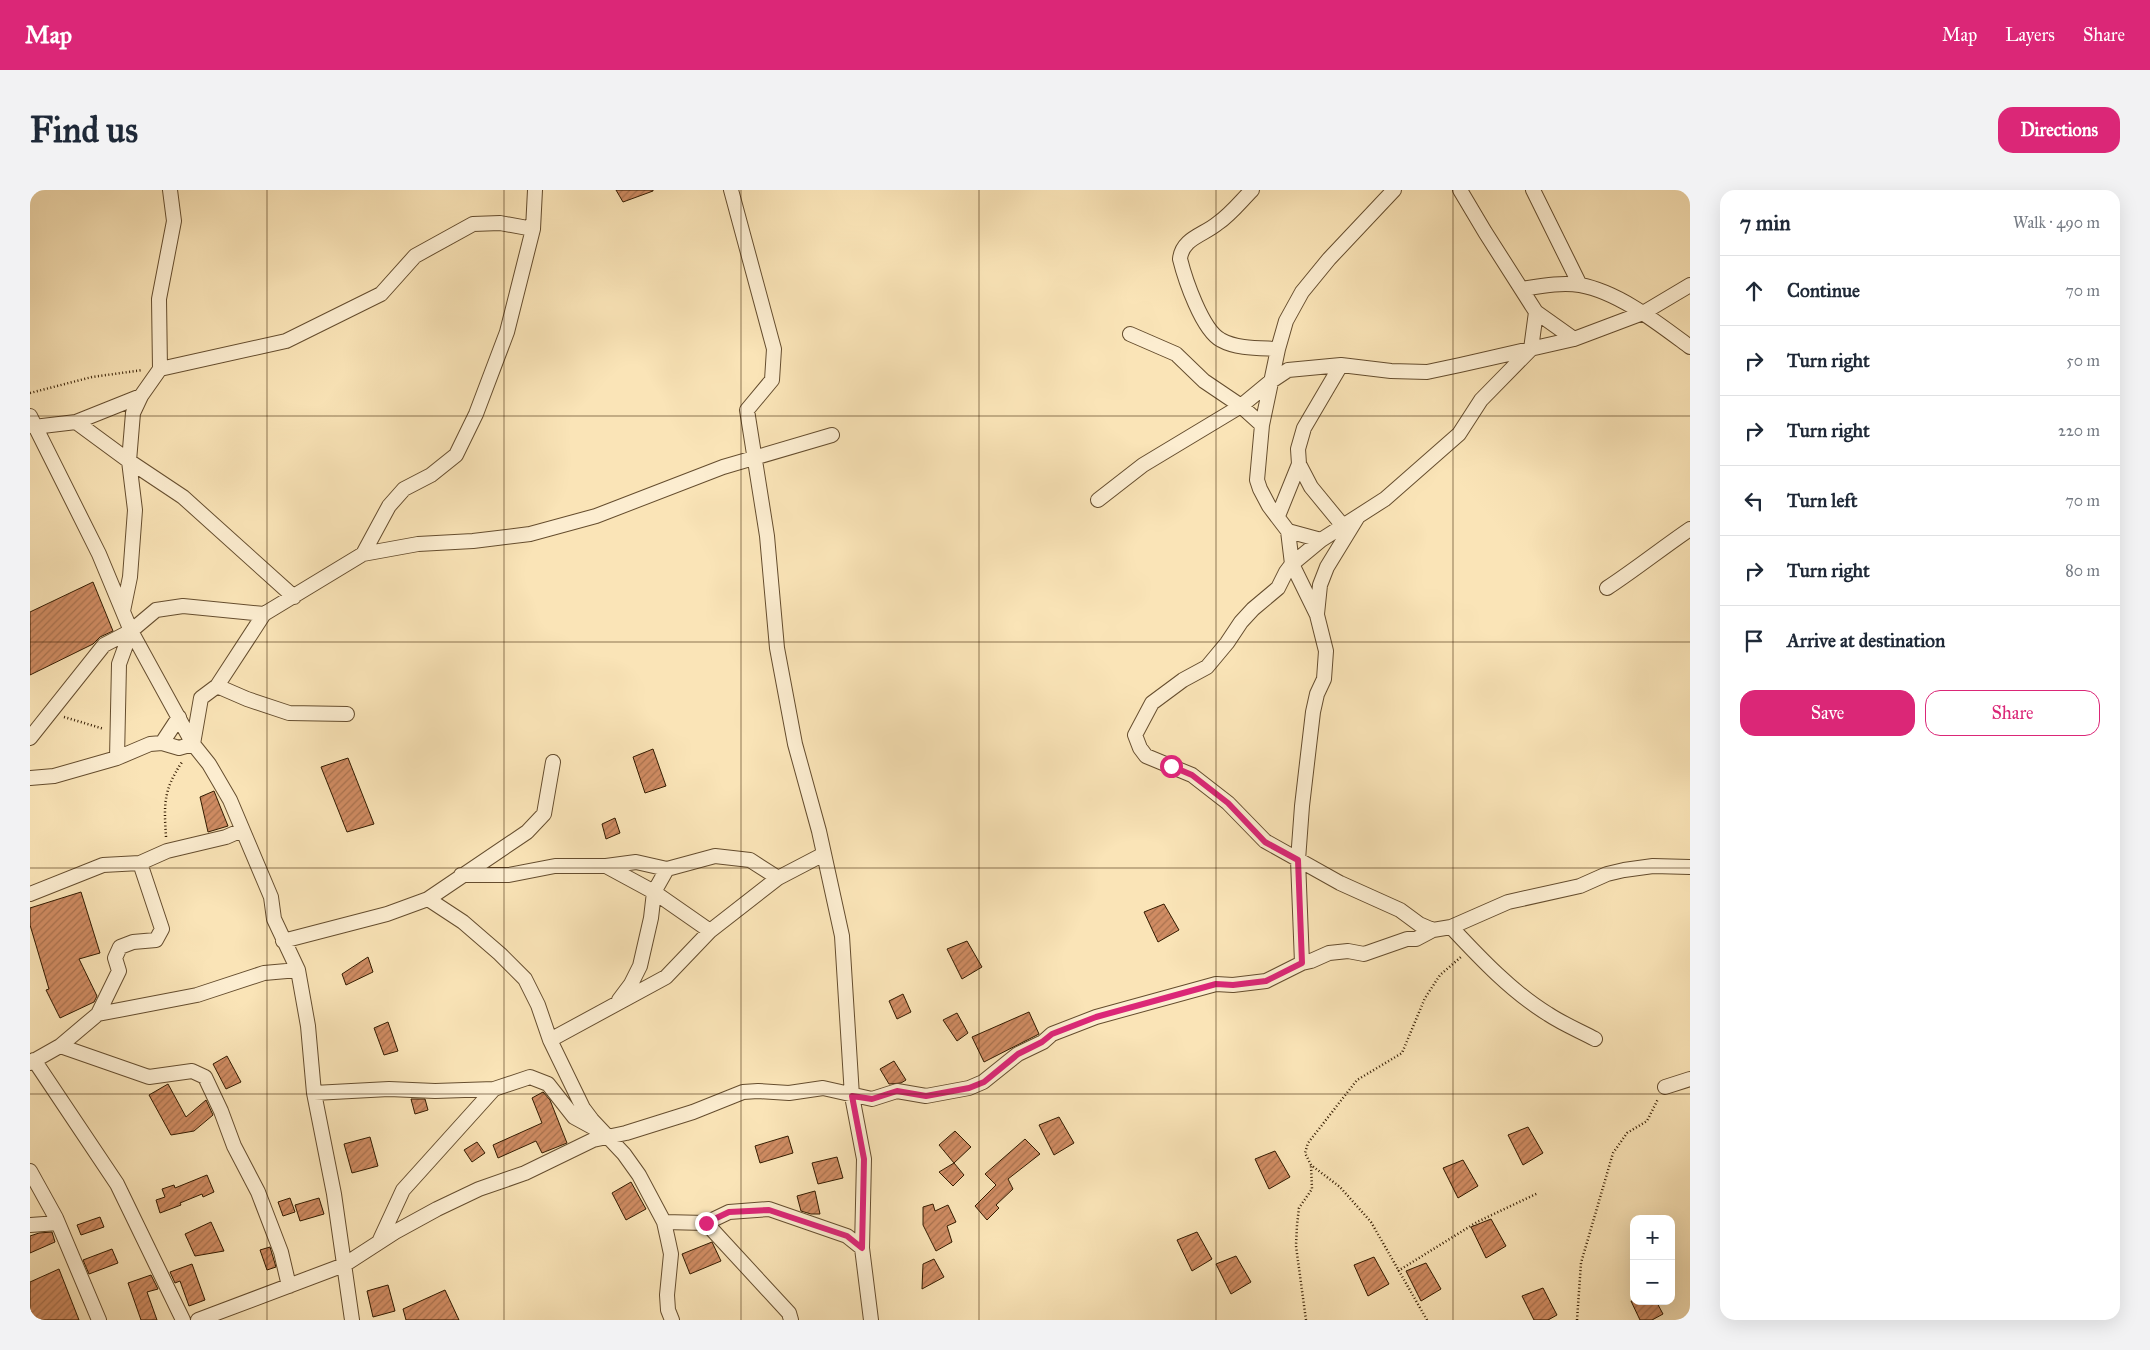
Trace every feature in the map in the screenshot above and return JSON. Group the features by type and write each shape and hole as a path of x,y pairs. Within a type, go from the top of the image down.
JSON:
{"street":[{"path":"123,611 130,577 135,510 129,462 133,414 141,396 160,370 159,299 174,221 170,190"},
{"path":"363,554 388,506 404,489 431,475 456,455 476,414 507,332 533,229 535,190"},
{"path":"731,190 774,348 772,380 747,410 767,536 777,648 796,744 824,854 842,936 852,1096 864,1159 862,1248 871,1320"},
{"path":"1252,190 1218,224 1184,245 1180,252 1180,259 1198,306 1212,333 1220,340 1231,344 1278,349"},
{"path":"1302,963 1298,860 1302,806 1313,712 1317,694 1324,679 1326,651 1317,615 1292,564 1288,531 1260,489 1257,480 1262,425 1274,363 1286,321 1302,292 1329,259 1394,190"},
{"path":"1460,190 1536,312 1574,339"},
{"path":"1533,190 1580,285"},
{"path":"160,370 286,341 381,294 415,256 474,224 500,223 533,229"},
{"path":"1522,288 1564,284 1580,285 1604,293 1643,313 1690,347"},
{"path":"1098,500 1143,465 1241,406 1288,370 1340,365 1391,371 1428,372 1574,339 1643,313 1690,285"},
{"path":"1433,930 1379,900 1363,894 1265,842 1228,803 1192,775 1146,756 1140,748 1135,735 1152,703 1183,680 1207,667 1241,622 1278,588 1292,564 1321,540 1385,499 1460,434 1480,400 1531,349 1536,312"},
{"path":"1130,334 1176,354 1204,381 1241,406 1262,425"},
{"path":"1274,363 1288,370"},
{"path":"1340,365 1304,428 1298,449 1299,464 1311,488 1343,526"},
{"path":"141,396 76,422 32,422 99,554 131,631 193,744 209,764 230,800 271,897 274,919 298,970 308,1026 314,1093 334,1194 352,1320"},
{"path":"76,422 129,462 183,497 294,597"},
{"path":"193,744 201,698 217,686 264,614 363,554 418,544 473,541 530,534 596,516 723,467 832,435"},
{"path":"1278,516 1299,464"},
{"path":"1317,615 1320,585 1327,568 1359,516"},
{"path":"1607,588 1639,568 1667,544 1690,529"},
{"path":"1288,531 1321,540"},
{"path":"30,738 104,645 131,631 156,610 183,606 264,614"},
{"path":"117,758 119,664 131,631"},
{"path":"217,686 288,713 347,714"},
{"path":"162,743 179,717"},
{"path":"30,778 54,776 117,758 150,744 162,743 179,748 193,744"},
{"path":"283,941 386,914 428,899 527,832 544,814 553,762"},
{"path":"30,894 103,865 140,863 167,851 226,837 242,830"},
{"path":"550,1040 666,977 710,931 778,878 824,854"},
{"path":"461,875 509,875 555,866 606,866 636,862 666,869 715,856 750,860 778,878"},
{"path":"140,863 162,929 156,940 133,942 120,946 115,958 119,972 98,1014 60,1046 32,1061 117,1184 183,1320"},
{"path":"606,866 654,892 710,931"},
{"path":"198,1320 344,1264 378,1242 437,1209 479,1189 525,1173 593,1140 608,1135 626,1133 693,1112 743,1092 790,1093 823,1088 872,1099 897,1091 926,1096 969,1088 984,1082 1018,1054 1042,1042 1052,1034 1096,1017 1216,984 1233,985 1266,981 1302,963 1340,951 1364,954 1407,939 1416,939 1433,930 1452,927 1508,902 1573,888 1624,870 1653,866 1690,867"},
{"path":"616,1004 632,984 640,966 651,918 654,892 666,869"},
{"path":"428,899 464,922 525,979 538,1006 550,1040 583,1108 592,1120 608,1135 639,1175 664,1222 671,1254 667,1295 668,1310 672,1320"},
{"path":"1452,927 1471,948 1520,993 1547,1014 1595,1039"},
{"path":"98,1014 166,999 197,995 264,973 298,970"},
{"path":"60,1046 149,1077 192,1071 205,1077 221,1111 234,1146 258,1192 281,1252 289,1286"},
{"path":"314,1093 389,1089 435,1091 494,1089 530,1077 548,1084 574,1117 608,1135"},
{"path":"1665,1087 1690,1079"},
{"path":"378,1242 403,1190 494,1089"},
{"path":"30,1171 44,1193 58,1223 99,1320"},
{"path":"664,1222 706,1223 729,1212 769,1210 847,1236 862,1248"},
{"path":"33,1223 58,1223"},
{"path":"706,1223 789,1313 791,1320"}],"path":[{"path":"30,393 92,377 134,370 160,370"},
{"path":"50,712 118,734"},
{"path":"167,851 164,802 171,778 193,744"},
{"path":"1306,1320 1296,1246 1296,1225 1299,1208 1312,1189 1311,1165 1305,1153 1308,1143 1357,1080 1402,1052 1425,998 1440,975 1471,948"},
{"path":"1577,1320 1582,1263 1613,1153 1627,1134 1647,1121 1665,1087"},
{"path":"1311,1165 1340,1187 1372,1222 1427,1320"},
{"path":"1398,1271 1477,1222 1538,1193"}],"building":[{"path":"616,190 653,190 653,191 623,202"},
{"path":"93,582 113,631 100,637 93,644 30,675 30,612"},
{"path":"653,749 666,786 645,793 633,757"},
{"path":"348,758 374,824 347,832 321,767"},
{"path":"214,791 228,826 208,832 200,797"},
{"path":"615,818 620,833 606,839 602,824"},
{"path":"81,892 100,953 79,959 97,996 94,1002 60,1018 46,990 49,989 30,925 30,908"},
{"path":"1164,904 1179,930 1158,942 1144,912"},
{"path":"967,941 982,967 962,979 947,949"},
{"path":"368,957 373,972 346,985 342,974"},
{"path":"903,994 911,1012 897,1019 889,1001"},
{"path":"1029,1012 1039,1034 984,1062 972,1037"},
{"path":"957,1013 968,1033 957,1041 943,1020"},
{"path":"388,1022 398,1051 384,1055 374,1028"},
{"path":"227,1056 241,1082 226,1089 213,1064"},
{"path":"894,1061 906,1080 901,1083 889,1084 880,1069"},
{"path":"168,1084 186,1117 206,1100 213,1115 194,1131 171,1135 149,1095"},
{"path":"543,1092 550,1100 567,1143 542,1153 536,1141 498,1158 493,1145 542,1123 532,1098"},
{"path":"411,1099 425,1099 428,1110 415,1114"},
{"path":"1059,1117 1074,1143 1054,1155 1039,1125"},
{"path":"1528,1127 1543,1153 1523,1165 1508,1135"},
{"path":"955,1131 971,1147 954,1163 939,1145"},
{"path":"788,1136 793,1153 760,1163 755,1146"},
{"path":"370,1137 378,1166 352,1173 344,1144"},
{"path":"1025,1139 1040,1154 1008,1179 1013,1189 996,1205 999,1208 987,1220 975,1206 996,1185 985,1174"},
{"path":"477,1142 485,1153 472,1162 464,1150"},
{"path":"1275,1151 1290,1177 1269,1189 1255,1159"},
{"path":"837,1157 843,1178 818,1184 812,1163"},
{"path":"1463,1160 1478,1186 1458,1198 1443,1168"},
{"path":"954,1163 964,1175 953,1186 939,1172"},
{"path":"207,1175 214,1192 203,1197 202,1194 160,1213 156,1200 165,1197 162,1189 174,1185 175,1188"},
{"path":"631,1182 646,1209 626,1220 612,1193"},
{"path":"815,1191 820,1214 801,1211 797,1196"},
{"path":"290,1198 295,1212 283,1216 278,1202"},
{"path":"319,1198 324,1214 300,1221 295,1205"},
{"path":"933,1204 935,1211 948,1205 956,1222 947,1226 952,1242 936,1251 923,1225 923,1207"},
{"path":"100,1217 104,1227 81,1235 77,1225"},
{"path":"1491,1219 1506,1246 1486,1258 1471,1227"},
{"path":"211,1222 224,1251 195,1256 185,1234"},
{"path":"52,1232 55,1242 30,1253 30,1236"},
{"path":"1197,1232 1212,1259 1192,1271 1177,1240"},
{"path":"712,1242 721,1261 690,1274 682,1254"},
{"path":"270,1247 276,1267 267,1270 260,1250"},
{"path":"112,1249 118,1263 89,1274 83,1260"},
{"path":"1236,1256 1251,1282 1231,1294 1216,1264"},
{"path":"1374,1257 1389,1284 1368,1296 1354,1265"},
{"path":"934,1259 944,1277 922,1289 923,1264"},
{"path":"1426,1263 1441,1289 1421,1301 1406,1271"},
{"path":"192,1264 205,1300 189,1306 180,1281 175,1283 170,1272"},
{"path":"59,1269 79,1320 34,1320 30,1309 30,1282"},
{"path":"151,1275 158,1289 147,1292 157,1320 141,1320 128,1283"},
{"path":"388,1285 395,1311 373,1317 367,1291"},
{"path":"1543,1288 1557,1315 1548,1320 1534,1320 1522,1296"},
{"path":"445,1290 459,1320 406,1320 403,1309"},
{"path":"1633,1305 1658,1305 1663,1314 1652,1320 1640,1320"}],"route":[{"path":"706,1223 729,1212 769,1210 847,1236 862,1248 864,1159 852,1096 872,1099 897,1091 926,1096 969,1088 984,1082 1018,1054 1042,1042 1052,1034 1096,1017 1135,1008 1197,988 1216,984 1233,985 1266,981 1302,963 1298,860 1265,842 1228,803 1192,775 1171,766"}]}
